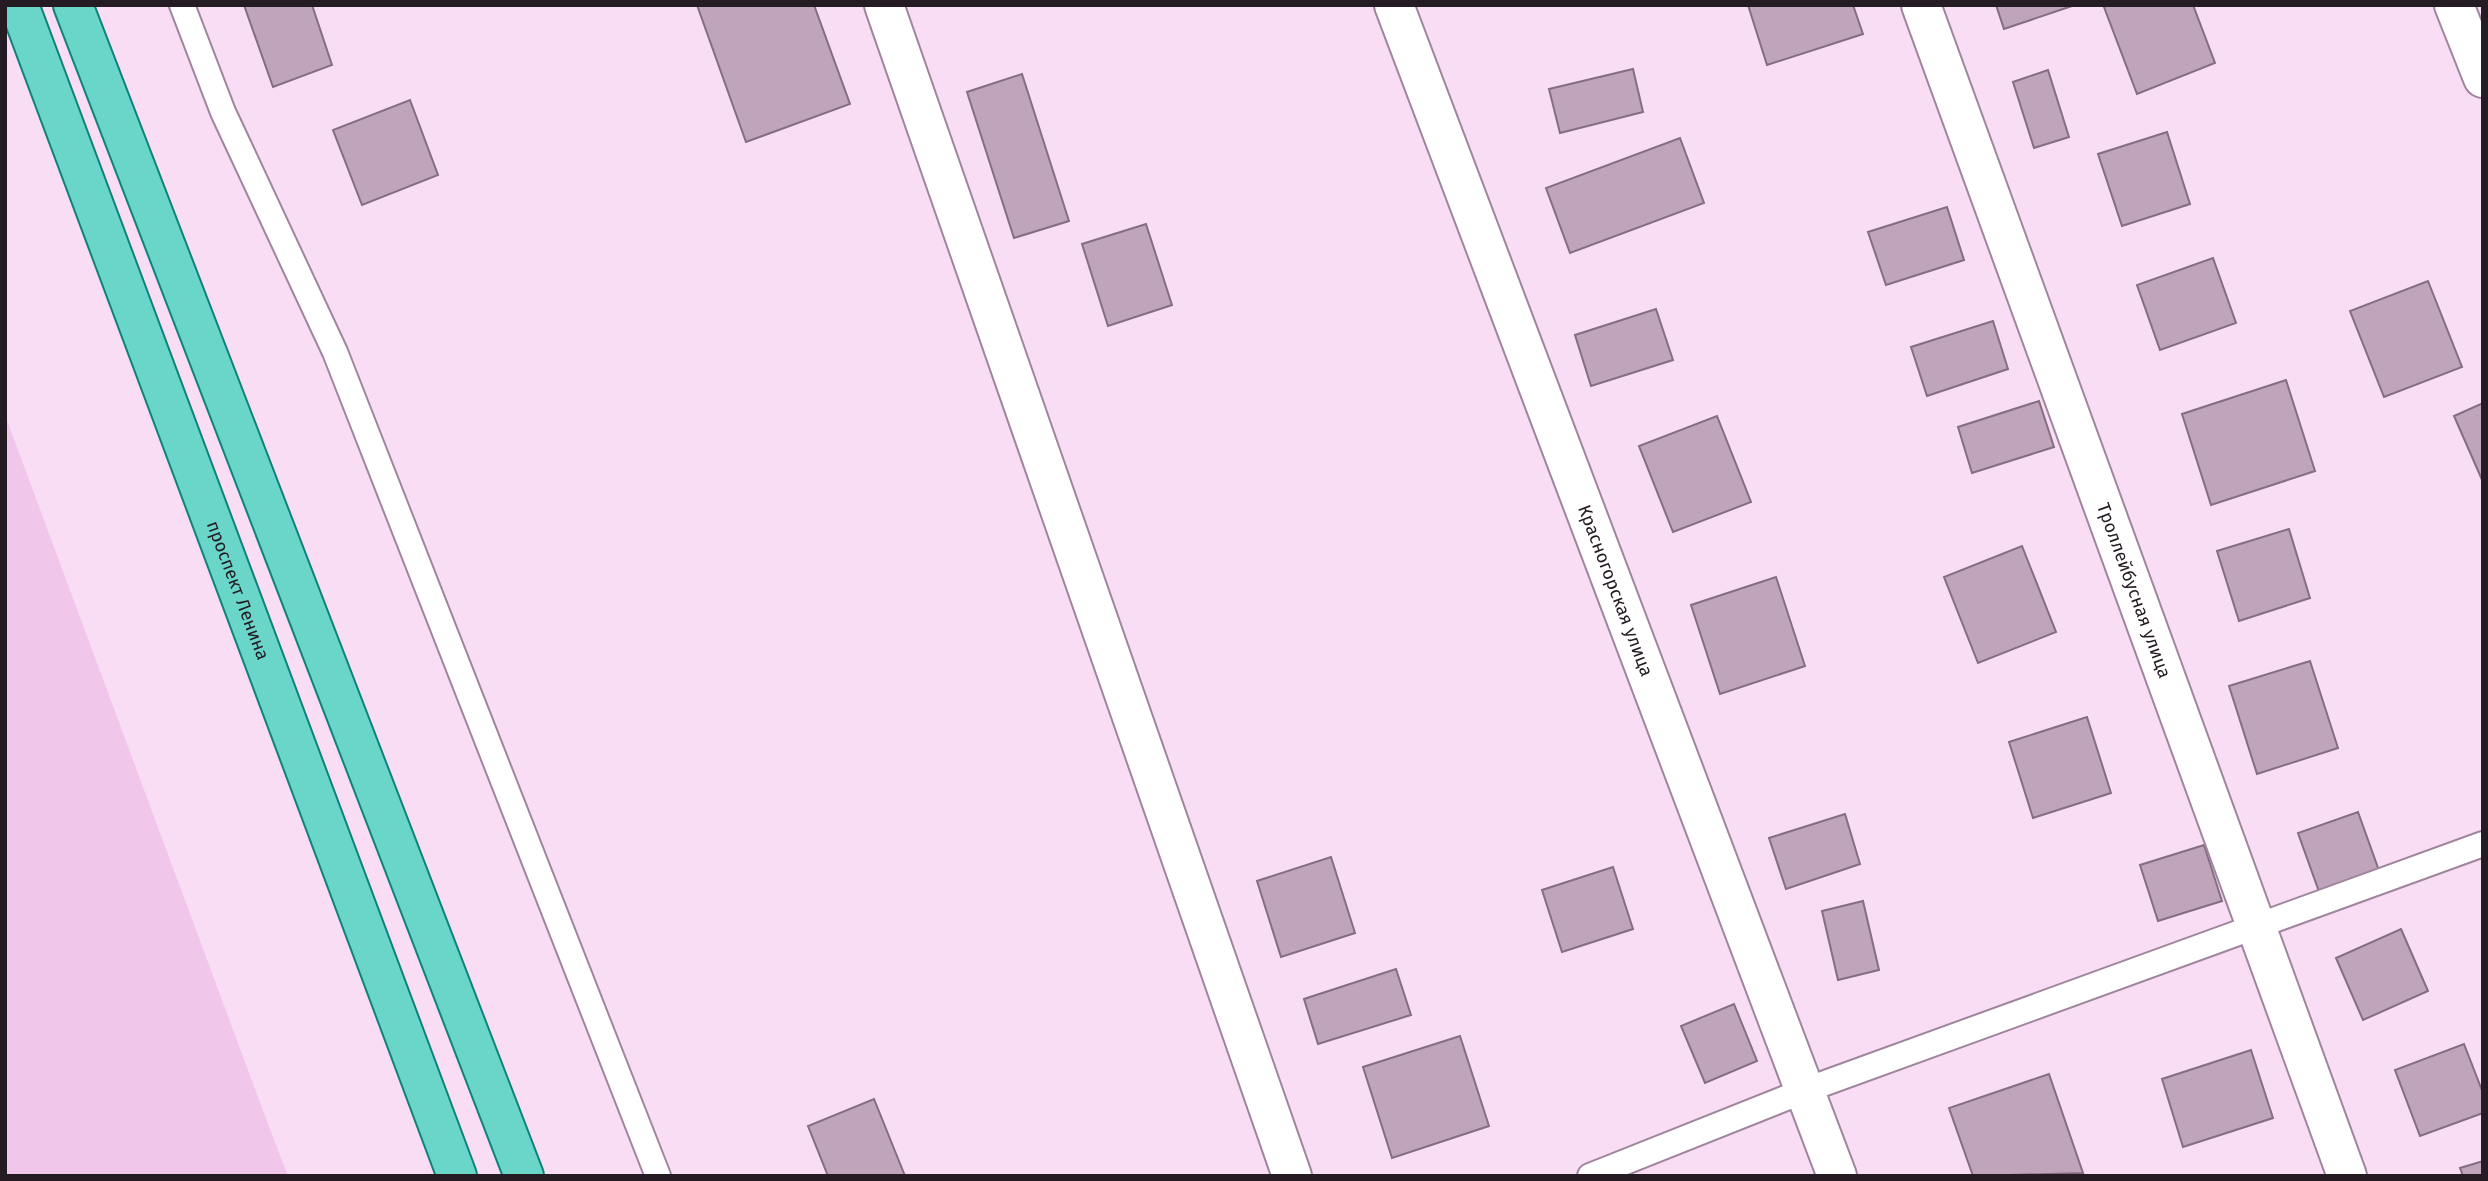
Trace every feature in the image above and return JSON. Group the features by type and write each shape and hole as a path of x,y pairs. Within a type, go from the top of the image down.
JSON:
{"main road":[{"name":"проспект Ленина","path":"19,5 457,1176"},
{"path":"73,5 524,1176"}],"street":[{"path":"884,5 1292,1176"},
{"name":"Красногорская улица","path":"1394,5 1838,1176"},
{"name":"Троллейбусная улица","path":"1921,5 2347,1176"},
{"path":"2455,5 2483,78"}],"lane":[{"path":"182,5 223,112 335,352 657,1176"},
{"path":"1590,1176 1806,1090 2483,844"}],"shaded area":[{"path":"5,415 268,1124 288,1176 5,1176"}],"building":[{"path":"244,5 312,5 332,65 273,87"},
{"path":"697,5 814,5 850,104 746,142"},
{"path":"1748,5 1853,5 1863,34 1767,65"},
{"path":"1996,5 2075,5 2004,29"},
{"path":"2193,5 2215,63 2137,94 2104,7"},
{"path":"1633,69 1643,112 1560,133 1549,89"},
{"path":"2048,70 2069,137 2034,148 2013,82"},
{"path":"1022,74 1069,221 1014,238 967,92"},
{"path":"410,100 438,175 362,205 333,130"},
{"path":"2167,132 2190,204 2122,226 2098,154"},
{"path":"1680,138 1704,203 1570,253 1546,188"},
{"path":"1947,207 1964,260 1886,285 1868,232"},
{"path":"1146,224 1172,305 1108,326 1082,244"},
{"path":"2213,258 2236,323 2160,350 2137,285"},
{"path":"2428,281 2462,367 2384,397 2350,311"},
{"path":"1656,309 1673,360 1591,386 1575,335"},
{"path":"1993,321 2008,369 1927,396 1911,347"},
{"path":"2286,380 2315,471 2211,505 2182,414"},
{"path":"2039,401 2054,447 1972,473 1958,427"},
{"path":"2483,403 2483,482 2454,416"},
{"path":"1717,416 1751,502 1673,532 1639,446"},
{"path":"2289,529 2310,598 2239,621 2217,551"},
{"path":"2022,546 2056,632 1978,663 1944,577"},
{"path":"1776,577 1805,666 1720,694 1691,605"},
{"path":"2310,661 2338,748 2257,774 2229,686"},
{"path":"2087,717 2111,793 2033,818 2009,742"},
{"path":"2358,812 2382,879 2322,900 2298,833"},
{"path":"1845,814 1860,864 1786,889 1769,838"},
{"path":"2204,845 2222,901 2158,921 2140,865"},
{"path":"1331,857 1355,933 1281,957 1257,881"},
{"path":"1613,867 1633,929 1562,952 1542,890"},
{"path":"1863,901 1879,970 1838,980 1822,911"},
{"path":"2401,929 2428,991 2363,1020 2336,958"},
{"path":"1396,969 1411,1015 1318,1044 1304,999"},
{"path":"1734,1004 1757,1061 1705,1083 1681,1026"},
{"path":"1460,1036 1489,1126 1392,1158 1363,1067"},
{"path":"2464,1044 2483,1093 2483,1113 2420,1136 2395,1070"},
{"path":"2251,1050 2273,1118 2183,1147 2162,1079"},
{"path":"2049,1074 2083,1173 1973,1176 1949,1108"},
{"path":"874,1099 905,1176 828,1176 808,1126"},
{"path":"2483,1161 2483,1176 2463,1176 2460,1168"}]}
